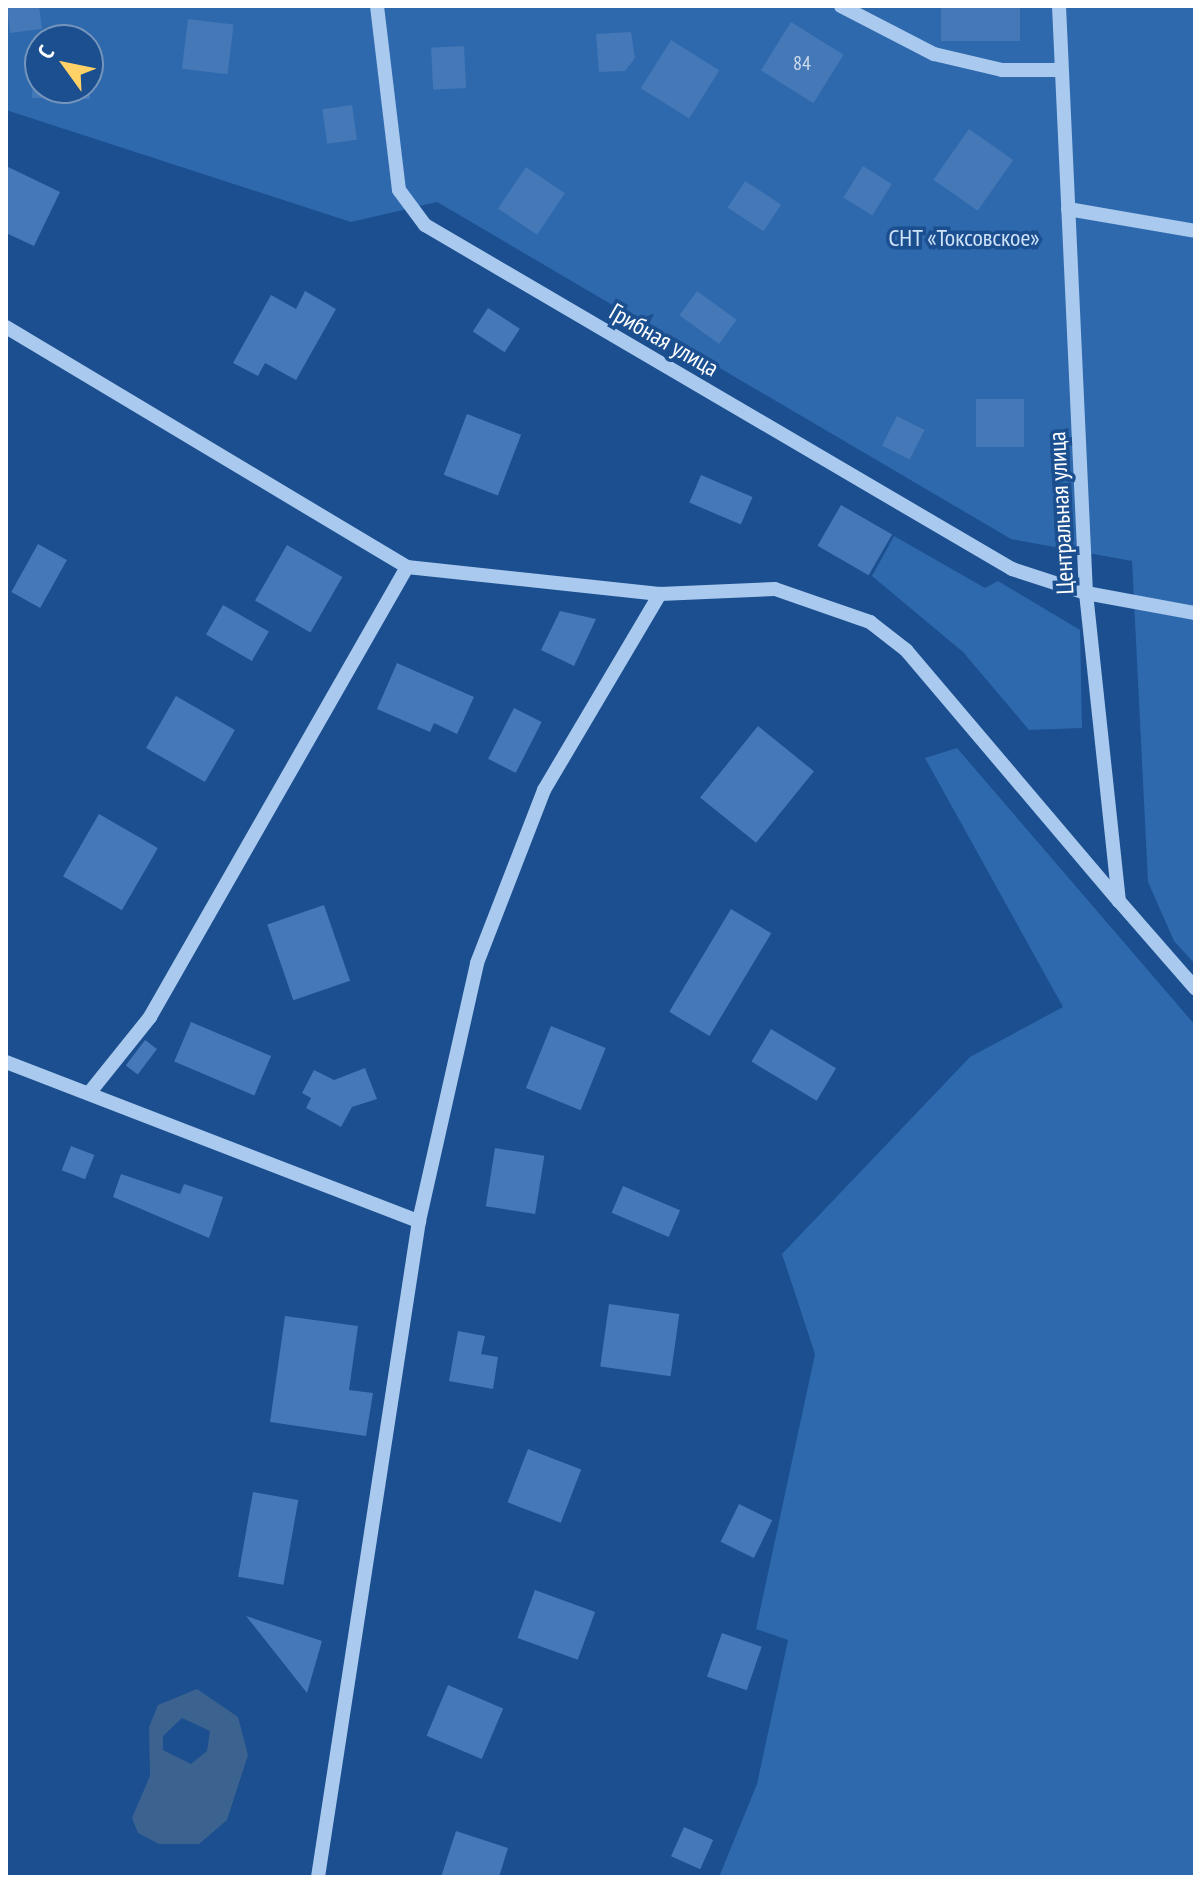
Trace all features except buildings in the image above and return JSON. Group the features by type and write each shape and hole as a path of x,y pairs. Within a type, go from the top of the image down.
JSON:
{"street":[{"name":"Грибная улица","path":"377,6 399,190 425,225 1012,569 1086,593 1195,613"},
{"path":"841,6 934,54 1002,70 1059,70"},
{"name":"Центральная улица","path":"1059,6 1059,70 1086,593 1119,901"},
{"path":"1068,209 1195,231"},
{"path":"6,327 407,567 660,594 775,589 870,622 906,650 1195,988"},
{"path":"90,1092 150,1017 407,567"},
{"path":"318,1877 419,1221 477,963 544,790 660,594"},
{"path":"6,1062 419,1221"}],"green space":[{"name":"СНТ «Токсовское»","path":"6,6 1195,6 1195,964 1174,941 1148,882 1132,561 1011,539 437,202 351,222 6,110"},
{"path":"894,536 985,588 998,581 1080,630 1082,728 1029,730 963,652 872,576"},
{"path":"957,748 1195,1025 1195,1877 719,1877 757,1784 788,1640 756,1629 815,1354 782,1254 970,1057 1063,1007 925,758"}],"shaded area":[{"path":"197,1689 238,1717 248,1755 227,1820 199,1844 159,1844 138,1833 132,1818 150,1776 149,1727 158,1705","holes":["182,1718 210,1731 207,1751 191,1764 163,1750 163,1736"]}]}
